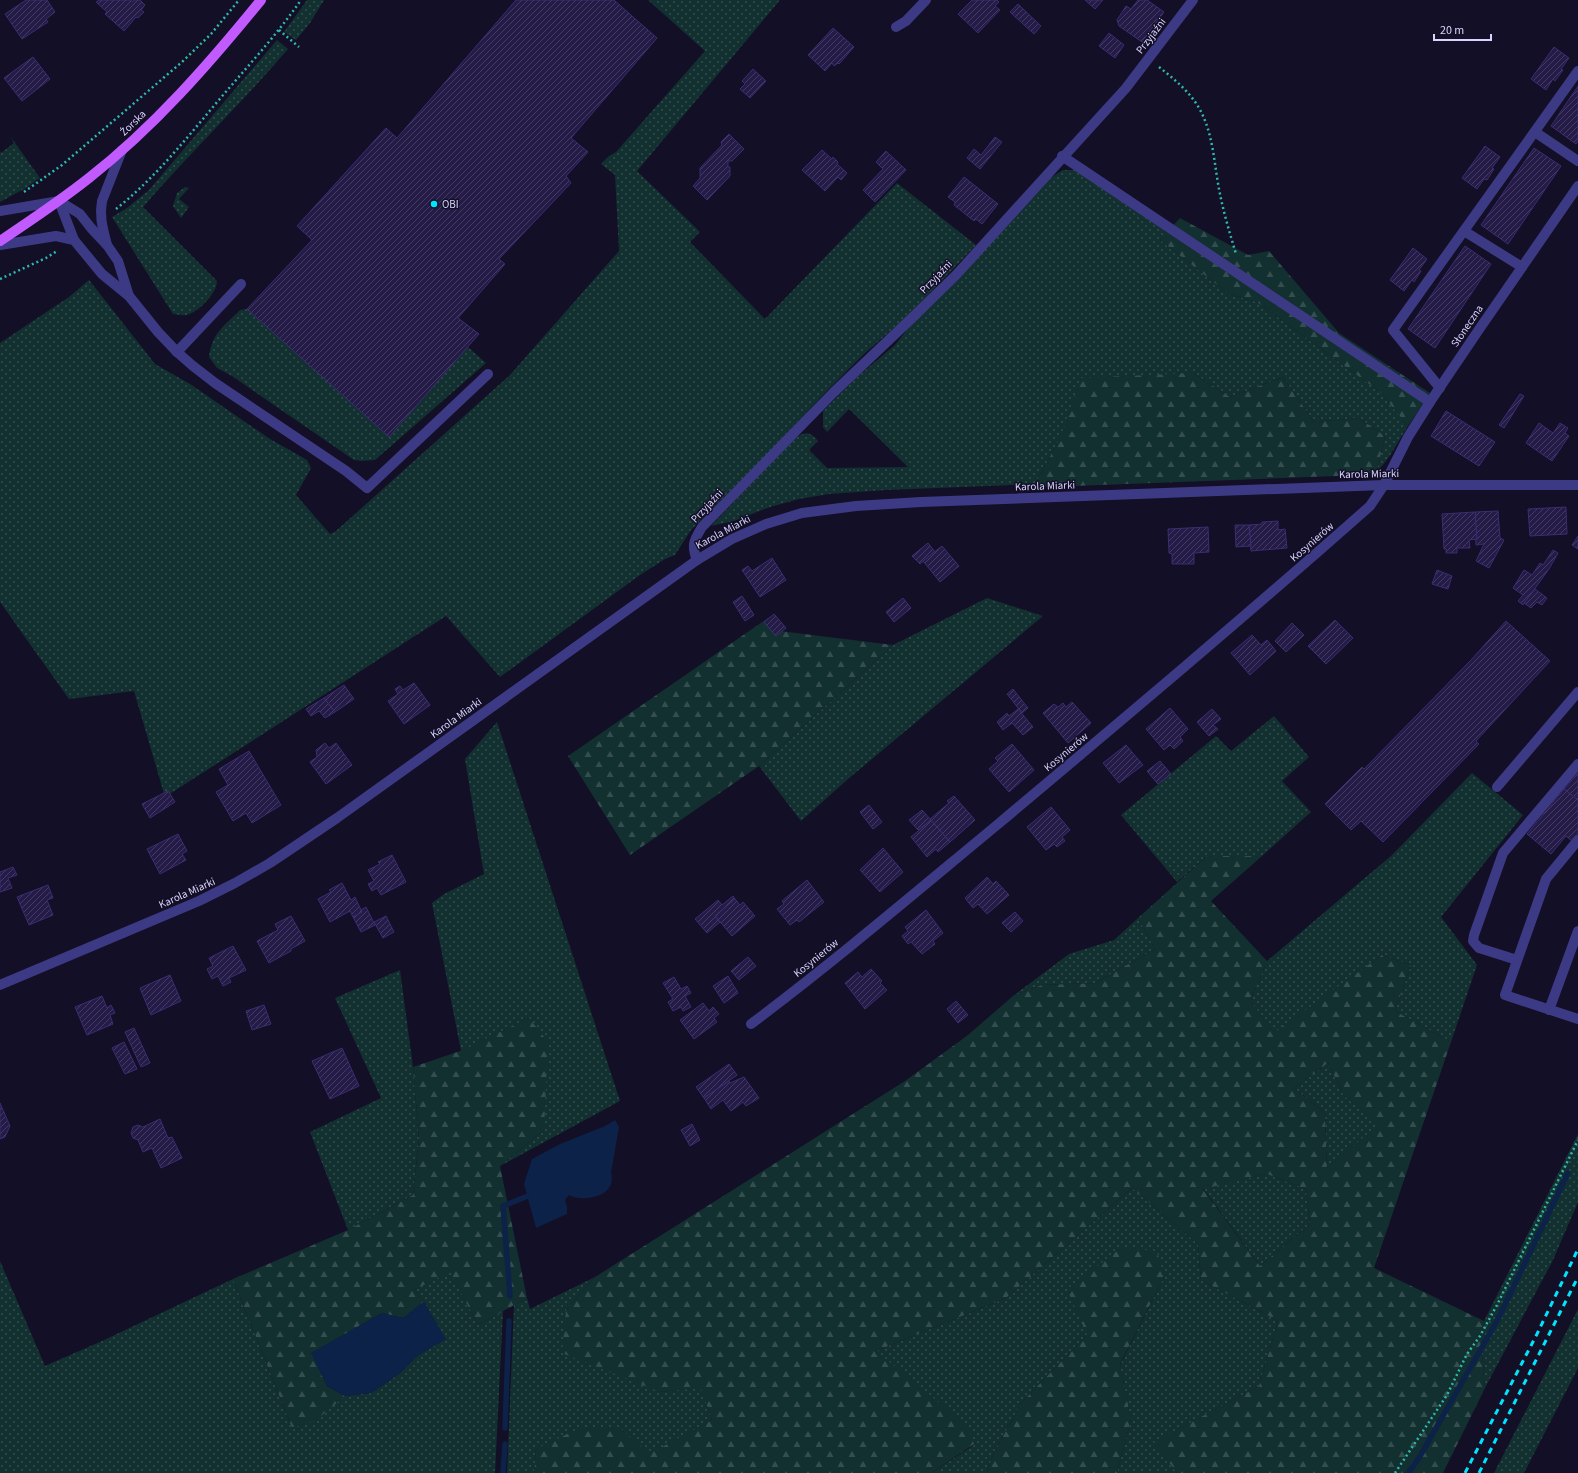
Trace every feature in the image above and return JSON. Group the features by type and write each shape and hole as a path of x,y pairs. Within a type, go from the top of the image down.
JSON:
{"main road":[{"name":"Żorska","path":"0,241 90,178 122,150 187,87 261,0"}],"street":[{"path":"896,27 906,20 926,0"},
{"name":"Przyjaźni","path":"696,560 693,550 694,544 702,527 834,392 956,274 1062,156 1126,88 1193,0"},
{"path":"1440,388 1393,330 1578,71"},
{"path":"1534,132 1578,161"},
{"path":"107,244 100,218 100,210 102,201 122,150"},
{"path":"1062,156 1430,402"},
{"name":"Słoneczna","path":"1384,485 1408,437 1430,402 1578,186"},
{"path":"59,201 74,240 102,274 129,296 151,324 177,352 215,383 346,472 367,488 488,374"},
{"path":"0,211 59,201 80,214 107,244 118,261 129,296"},
{"path":"1464,231 1522,267"},
{"path":"0,245 56,236 74,240"},
{"path":"177,352 241,284"},
{"name":"Karola Miarki","path":"0,985 199,901 235,884 270,863 337,818 696,560 732,539 766,524 802,513 837,508 921,502 1384,485 1578,485"},
{"name":"Kosynierów","path":"751,1024 797,990 1174,677 1370,506 1384,485"},
{"path":"1497,787 1578,692"},
{"path":"1517,960 1479,948 1473,941 1474,935 1503,853 1578,764"},
{"path":"1578,840 1546,879 1505,995 1578,1020"},
{"path":"1549,1010 1578,931"}],"path":[{"path":"23,192 62,165 182,62 211,34 239,0"},
{"path":"115,210 148,182 279,30 301,0"},
{"path":"279,30 299,47"},
{"path":"1149,59 1178,82 1192,97 1200,109 1207,126 1220,194 1230,236 1242,276"},
{"path":"0,279 46,258 62,248"},
{"path":"1395,1473 1447,1395 1467,1354 1483,1330 1578,1140"}],"green space":[{"path":"307,0 324,0 310,23 296,40 284,32"},
{"path":"648,0 780,0 637,171 700,232 690,242 765,319 897,183 976,245 910,314 864,354 829,389 774,447 691,530 675,555 665,559 640,575 500,677 446,616 165,797 134,691 69,699 0,602 0,343 69,297 89,280 155,364 190,384 270,439 307,460 311,468 296,495 330,534 336,531 510,375 619,251 615,175 601,164 609,156 616,152 705,51"},
{"path":"277,40 288,49 253,89 143,207 217,281 214,291 210,297 196,311 184,315 173,314 112,217 127,208 149,190"},
{"path":"10,136 40,178 26,188 0,202 0,151 1,153 14,143"},
{"path":"1063,170 1075,170 1168,232 1160,240 1229,294 1257,302 1380,392 1408,426 1382,466 1377,471 1385,436 1359,418 1314,422 1283,377 1230,397 1193,373 1059,440 1035,484 886,490 829,494 799,499 770,507 734,521 711,526 794,439 806,433 815,437 818,441 809,450 827,468 908,467 849,409 827,432 823,427 823,411 857,377 895,345 909,327 959,277 1050,178"},
{"path":"185,187 189,188 179,199 189,207 181,218 173,206 177,193"},
{"path":"1180,218 1248,255 1269,251 1339,333 1430,393 1408,426 1380,392 1257,302 1229,294 1160,240"},
{"path":"247,309 389,437 468,347 486,363 375,460 354,460 232,376 217,368 209,357 213,342 220,330 240,310"},
{"path":"1193,373 1230,397 1283,377 1314,422 1359,418 1385,436 1377,471 1362,475 1047,487 1035,484 1059,440 1081,378"},
{"path":"987,598 1043,616 848,779 801,821 759,766 893,645"},
{"path":"768,618 772,630 893,645 759,766 630,855 568,756"},
{"path":"1274,716 1309,757 1282,781 1311,812 1262,856 1207,856 1177,882 1121,815 1216,736 1231,751"},
{"path":"497,722 620,1101 500,1166 544,1130 529,1018 461,1051 432,903 444,894 484,874 465,759"},
{"path":"1472,773 1523,815 1441,917 1477,965 1451,1042 1395,1011 1411,965 1382,955 1275,1033 1250,1001 1267,961 1392,855"},
{"path":"1207,856 1262,856 1211,901 1267,961 1250,1001 1275,1032 1382,955 1411,965 1395,1011 1451,1042 1374,1268 1484,1321 1482,1353 1485,1388 1443,1473 1177,1473 1154,1442 1259,1386 1278,1321 1201,1280 1198,1244 1132,1188 1006,1298 876,1351 968,1426 974,1444 931,1473 534,1473 536,1449 582,1427 621,1429 649,1454 712,1420 701,1388 660,1392 562,1353 566,1310 595,1277 905,1081 968,1035 1013,996 1042,985 1095,983 1155,949 1138,918","holes":["1328,1063 1344,1096 1379,1124 1327,1168 1325,1113 1294,1088","1267,1174 1306,1189 1310,1224 1260,1266 1203,1189"]},
{"path":"1138,918 1155,949 1095,983 1042,985 1013,996 1069,954 1114,940"},
{"path":"400,970 413,1067 419,1138 413,1195 348,1230 310,1132 381,1098 335,998"},
{"path":"529,1018 548,1042 544,1130 500,1166 527,1298 478,1325 450,1272 414,1290 424,1302 403,1318 382,1313 312,1353 327,1386 345,1396 315,1421 292,1428 233,1279 348,1230 413,1195 419,1138 413,1067 460,1051"},
{"path":"1328,1063 1344,1096 1380,1124 1327,1168 1325,1113 1294,1088"},
{"path":"1578,1134 1578,1202 1553,1260 1485,1388 1482,1353 1484,1321"},
{"path":"1267,1174 1306,1189 1310,1224 1260,1266 1203,1188"},
{"path":"1132,1188 1198,1244 1201,1280 1278,1321 1259,1386 1155,1442 1177,1473 1117,1473 1131,1420 1120,1365 1164,1277 1087,1335 1023,1401 994,1452 987,1473 931,1473 974,1445 876,1351 1006,1298"},
{"path":"1121,1248 1157,1251 1164,1277 1120,1364 1131,1420 1117,1473 987,1473 994,1452 1023,1401 1087,1335 1067,1289"},
{"path":"0,1261 45,1366 102,1341 233,1279 292,1428 310,1422 345,1396 371,1393 399,1374 417,1356 445,1339 424,1302 414,1290 450,1271 478,1325 503,1311 495,1473 0,1473"},
{"path":"595,1277 566,1310 660,1392 701,1387 712,1420 649,1455 621,1429 536,1449 534,1473 507,1473 514,1305 527,1298 530,1309"},
{"path":"1578,1309 1578,1368 1524,1473 1494,1473"}],"water":[{"path":"615,1120 619,1127 610,1187 605,1192 591,1198 569,1195 565,1200 567,1214 536,1228 524,1184 532,1159 560,1144 605,1126"},
{"path":"424,1302 446,1339 417,1356 399,1374 371,1393 345,1396 327,1386 311,1353 382,1313 403,1318"}],"building":[{"path":"26,0 47,0 55,12 46,19 48,22 22,39 5,14"},
{"path":"99,0 131,0 133,2 134,0 140,0 145,5 141,10 144,12 138,18 136,17 124,31 105,14 107,12 96,2"},
{"name":"OBI","path":"516,0 614,0 657,38 571,138 588,152 566,176 571,183 499,259 505,264 458,318 479,334 389,437 247,309 312,240 297,226 386,128 397,138"},
{"path":"972,0 997,0 999,2 995,6 1000,10 978,33 958,14"},
{"path":"1085,0 1103,0 1095,9"},
{"path":"1138,0 1147,0 1164,12 1142,42 1119,26 1117,20 1126,6 1131,9"},
{"path":"1018,4 1041,26 1034,34 1010,12"},
{"path":"833,28 854,47 839,64 838,63 834,66 832,63 825,71 808,55"},
{"path":"1109,33 1124,45 1115,58 1099,46"},
{"path":"1554,47 1569,58 1561,69 1563,70 1555,81 1553,79 1546,90 1531,79"},
{"path":"33,57 50,79 22,101 4,78"},
{"path":"753,69 766,81 750,98 740,89 745,84 742,81"},
{"path":"1578,86 1578,141 1576,144 1551,126"},
{"path":"729,134 744,149 732,161 728,161 730,176 707,200 693,186 700,178 700,168 722,145 721,142"},
{"path":"995,137 1002,142 980,169 967,158 974,149 981,155"},
{"path":"1485,146 1500,157 1492,168 1494,169 1487,180 1484,179 1477,189 1462,178"},
{"path":"1534,148 1561,166 1508,244 1481,225"},
{"path":"822,150 832,159 833,157 838,162 837,164 847,173 841,180 838,177 825,191 802,170"},
{"path":"886,151 906,170 875,202 863,190 883,169 876,162"},
{"path":"964,177 998,204 982,224 976,219 974,221 954,205 955,202 948,197"},
{"path":"1465,246 1491,264 1435,348 1408,329"},
{"path":"1413,248 1427,259 1419,270 1421,271 1414,282 1412,280 1404,291 1390,280"},
{"path":"1520,394 1524,396 1504,428 1499,425"},
{"path":"1446,411 1495,442 1479,466 1431,436"},
{"path":"1539,423 1553,433 1560,423 1568,428 1565,433 1569,436 1552,461 1526,443"},
{"path":"1566,507 1567,534 1530,536 1528,509"},
{"path":"1498,511 1500,538 1504,540 1489,568 1476,561 1484,544 1476,545 1475,512"},
{"path":"1475,512 1477,539 1469,540 1470,548 1457,548 1457,553 1446,553 1446,549 1444,549 1442,514"},
{"path":"1278,521 1278,530 1285,529 1287,548 1251,551 1249,525"},
{"path":"1235,525 1249,525 1251,546 1236,547"},
{"path":"1208,527 1209,552 1194,553 1194,564 1172,564 1172,554 1169,553 1168,529"},
{"path":"1578,536 1578,549 1572,545"},
{"path":"928,543 935,552 920,564 912,556"},
{"path":"942,546 959,566 940,582 923,561"},
{"path":"1553,550 1558,553 1549,569 1523,605 1518,601 1523,595 1513,588 1524,570 1532,575 1540,563 1543,565"},
{"path":"772,558 786,580 760,597 742,570 748,566 752,571"},
{"path":"1437,570 1452,576 1448,589 1432,584"},
{"path":"1535,589 1547,598 1542,605 1537,602 1531,608 1524,603"},
{"path":"742,596 754,615 745,621 733,602"},
{"path":"903,598 911,608 894,622 886,612"},
{"path":"774,614 786,628 776,636 764,622"},
{"path":"1335,620 1353,638 1326,664 1308,646"},
{"path":"1506,621 1550,661 1476,741 1479,744 1383,842 1361,821 1351,830 1325,804 1362,767 1364,769 1471,660"},
{"path":"1292,623 1304,635 1286,652 1275,641"},
{"path":"1252,635 1261,645 1267,640 1276,651 1250,675 1231,653"},
{"path":"414,683 430,705 404,724 388,701 398,694 395,689 400,686 403,690"},
{"path":"344,685 354,699 335,712 324,698"},
{"path":"1013,689 1028,708 1022,713 1007,694"},
{"path":"324,698 335,712 325,718 319,711 311,716 306,709"},
{"path":"1072,702 1091,723 1068,743 1043,713 1054,704 1058,707 1063,703 1066,707"},
{"path":"1170,708 1188,729 1180,737 1183,741 1174,749 1170,745 1164,750 1146,729"},
{"path":"1018,709 1033,727 1023,735 1012,723 1003,730 997,722 1007,713 1009,716"},
{"path":"1212,709 1221,719 1213,725 1218,729 1209,736 1197,722"},
{"path":"325,743 329,748 336,743 352,765 326,784 310,762 317,757 316,750"},
{"path":"1012,744 1034,770 1009,792 989,769 998,761 995,758"},
{"path":"1126,745 1143,765 1119,783 1103,763"},
{"path":"249,751 281,805 252,823 246,813 233,821 216,792 228,785 219,769"},
{"path":"1160,761 1171,774 1158,784 1147,771"},
{"path":"1578,773 1578,800 1564,789"},
{"path":"1564,789 1578,800 1578,833 1572,841 1566,836 1551,854 1527,834"},
{"path":"168,791 175,802 150,818 142,804"},
{"path":"954,796 975,820 950,842 930,819 949,803 947,801"},
{"path":"869,805 882,822 873,829 860,812"},
{"path":"1051,807 1070,830 1062,837 1065,841 1057,847 1054,844 1046,850 1027,827"},
{"path":"922,810 931,820 918,830 909,820"},
{"path":"931,820 950,842 938,852 936,849 927,857 911,837"},
{"path":"178,834 187,851 182,854 186,860 160,874 147,849"},
{"path":"883,848 903,872 880,892 860,870"},
{"path":"392,855 406,882 381,895 377,888 372,891 368,884 374,881 368,870 380,864 378,862"},
{"path":"13,867 17,875 8,878 12,888 0,892 0,872"},
{"path":"987,877 993,884 996,881 1009,895 987,914 978,904 973,908 965,898"},
{"path":"807,880 824,902 799,922 797,920 790,925 777,909 784,904 782,901"},
{"path":"342,883 351,900 355,897 362,912 353,917 350,911 330,922 318,899 331,892 329,890"},
{"path":"48,885 53,898 47,900 53,915 29,925 17,897"},
{"path":"733,896 735,899 715,916 720,922 707,933 695,919 718,900 722,905"},
{"path":"735,899 740,905 743,902 755,916 732,936 715,916"},
{"path":"366,907 375,925 361,932 353,917 362,912 361,910"},
{"path":"926,910 943,933 933,941 935,944 922,954 911,942 908,944 902,936 908,931 905,927"},
{"path":"1015,912 1023,921 1011,932 1002,923"},
{"path":"291,916 305,941 291,949 291,951 269,963 257,941 278,930 275,924"},
{"path":"386,916 394,932 383,938 374,922"},
{"path":"233,946 246,970 229,978 231,982 223,986 218,976 212,979 207,969 213,966 209,958"},
{"path":"748,957 756,966 739,980 731,971"},
{"path":"871,969 882,981 880,983 887,990 865,1009 845,983 858,972 862,977"},
{"path":"170,975 181,1001 151,1015 140,988"},
{"path":"728,976 738,993 724,1003 713,986"},
{"path":"674,977 681,989 687,986 691,993 685,996 691,1007 683,1011 681,1007 673,1011 668,1002 673,999 663,983"},
{"path":"102,996 107,1008 111,1005 115,1013 110,1015 113,1024 87,1035 75,1007"},
{"path":"956,1001 968,1015 958,1023 947,1009"},
{"path":"703,1003 709,1011 713,1007 719,1014 714,1018 717,1022 694,1039 680,1020"},
{"path":"264,1005 271,1024 252,1030 246,1011"},
{"path":"134,1028 150,1063 141,1067 125,1032"},
{"path":"124,1042 137,1069 125,1074 112,1048"},
{"path":"342,1048 359,1086 330,1099 312,1061"},
{"path":"729,1064 737,1075 704,1098 696,1087"},
{"path":"744,1077 759,1098 746,1106 743,1102 731,1111 723,1100 711,1109 704,1098 729,1081 730,1083"},
{"path":"0,1103 10,1126 5,1137 0,1139"},
{"path":"160,1119 168,1138 172,1137 182,1158 161,1168 152,1148 143,1152 138,1140 133,1138 131,1133 133,1127 138,1125 143,1127"},
{"path":"692,1124 700,1140 690,1146 681,1130"}],"waterway":[{"path":"1408,1473 1419,1458 1498,1319 1568,1173"},
{"path":"510,1296 503,1206 528,1196"},
{"path":"505,1428 509,1321"},
{"path":"503,1473 505,1444"}],"railway":[{"path":"1465,1473 1537,1334 1578,1249"},
{"path":"1479,1473 1578,1277"}],"place":[{"name":"OBI","path":"434,204"}]}
